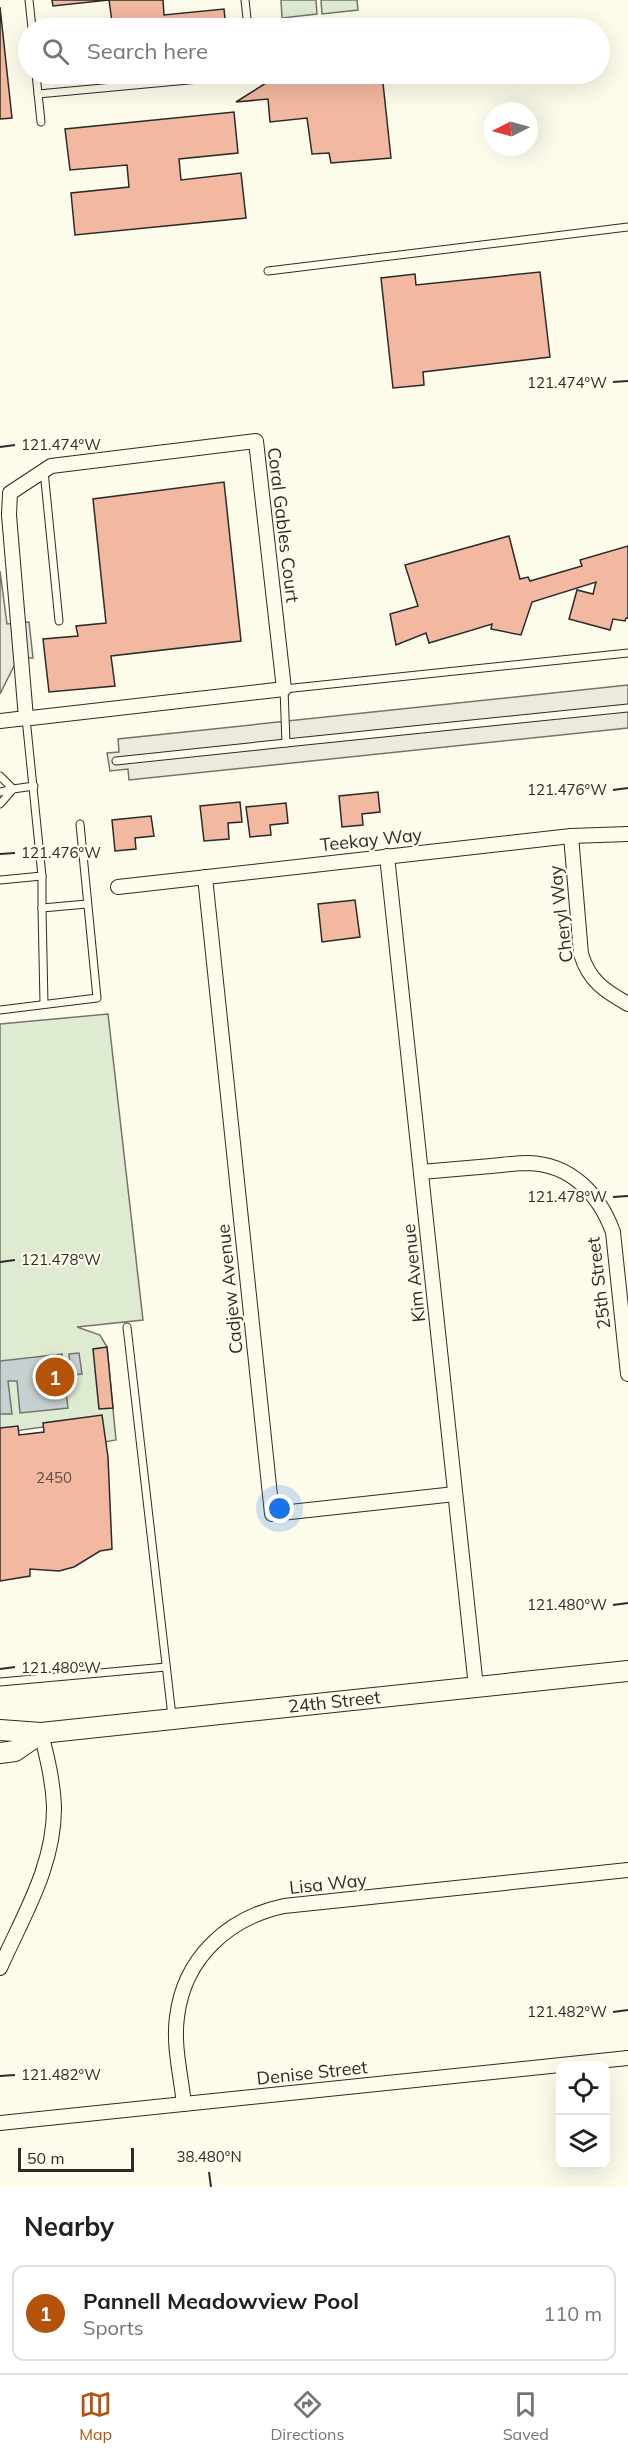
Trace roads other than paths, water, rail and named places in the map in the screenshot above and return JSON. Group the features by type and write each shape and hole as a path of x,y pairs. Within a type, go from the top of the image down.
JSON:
{"street":[{"name":"Coral Gables Court","path":"26,718 9,515 5,493 51,466 256,441 284,689"},
{"path":"0,721 284,689"},
{"name":"Teekay Way","path":"118,886 571,836 628,834"},
{"name":"Cheryl Way","path":"571,836 581,954 585,968 603,990 628,1004"},
{"name":"Kim Avenue","path":"387,856 476,1687"},
{"name":"Cadjew Avenue","path":"206,877 272,1514 455,1494"},
{"name":"25th Street","path":"421,1172 529,1163 550,1166 583,1184 595,1196 613,1232 628,1374"},
{"name":"24th Street","path":"0,1730 42,1733 628,1671"},
{"path":"0,1968 44,1869 52,1833 52,1785 42,1733"},
{"name":"24th Street","path":"0,1752 15,1751 42,1733"},
{"name":"Lisa Way","path":"184,2104 176,2035 181,1996 200,1957 228,1929 246,1918 284,1906 628,1870"},
{"name":"Denise Street","path":"0,2123 628,2058"}],"lane":[{"path":"29,0 31,18"},
{"path":"245,0 247,18"},
{"path":"37,84 41,122"},
{"path":"38,94 146,84"},
{"path":"268,271 628,227"},
{"path":"44,471 59,621"},
{"path":"286,743 284,689 628,653"},
{"path":"116,761 628,708"},
{"path":"26,718 42,876 44,1004"},
{"path":"0,776 13,789"},
{"path":"0,782 13,789"},
{"path":"0,792 34,786"},
{"path":"0,804 13,789"},
{"path":"0,1010 97,998 80,824"},
{"path":"0,880 42,876"},
{"path":"42,908 87,904"},
{"path":"127,1327 172,1719"},
{"path":"0,1682 166,1667"}],"place":[{"name":"Pannell Meadowview Pool","path":"55,1377"}]}
